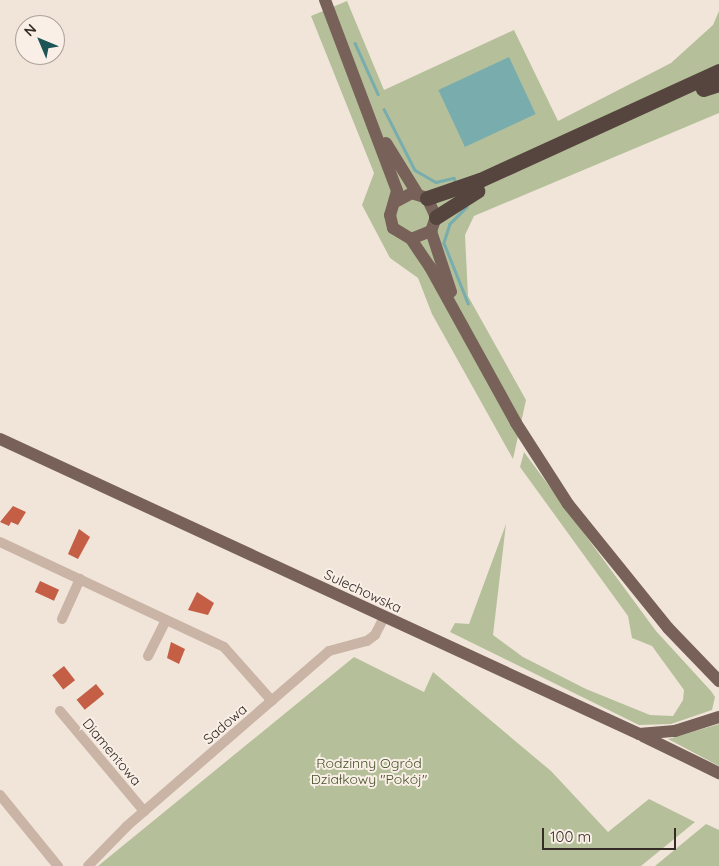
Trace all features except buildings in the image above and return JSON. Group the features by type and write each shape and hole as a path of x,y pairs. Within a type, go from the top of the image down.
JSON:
{"highway":[{"path":"686,85 719,59"},
{"path":"422,195 480,180 719,71"},
{"path":"436,217 462,198 719,83"}],"main road":[{"path":"325,0 372,116 397,190 391,223 398,234 411,239 526,441 587,530 668,628 719,681"},
{"path":"372,116 436,217 431,231 470,341"},
{"path":"396,202 422,195"},
{"path":"411,239 431,231"},
{"name":"Sulechowska","path":"0,439 639,734 676,731 719,717"},
{"path":"639,734 719,774"}],"street":[{"path":"0,542 228,650 272,701"},
{"path":"62,619 80,580"},
{"name":"Sadowa","path":"88,866 144,811 329,651 375,635 384,617"},
{"path":"148,656 166,620"},
{"name":"Diamentowa","path":"60,711 144,811"},
{"path":"0,794 58,866"}],"green space":[{"path":"347,1 384,90 514,30 558,121 671,63 713,25 719,11 719,113 474,216 465,235 468,296 526,400 513,459 432,314 418,278 390,258 362,205 374,173 311,16"},
{"path":"524,452 656,631 711,691 715,697 712,710 671,724 639,725 450,632 455,623 469,624 506,524 493,635 523,657 586,689 650,715 673,716 683,700 684,690 652,646 632,638 628,616 520,467"},
{"name":"Rodzinny Ogród Działkowy \"Pokój\"","path":"354,657 424,692 433,672 551,771 608,832 649,799 695,822 641,866 98,866"},
{"path":"719,724 719,766 668,739"},
{"path":"706,824 719,830 719,866 655,866"}],"water":[{"path":"509,57 536,114 465,147 438,90"}],"waterway":[{"path":"355,43 378,94"},
{"path":"384,109 415,170 436,182 454,178 455,181"},
{"path":"467,207 450,224 444,243 468,303"}]}
